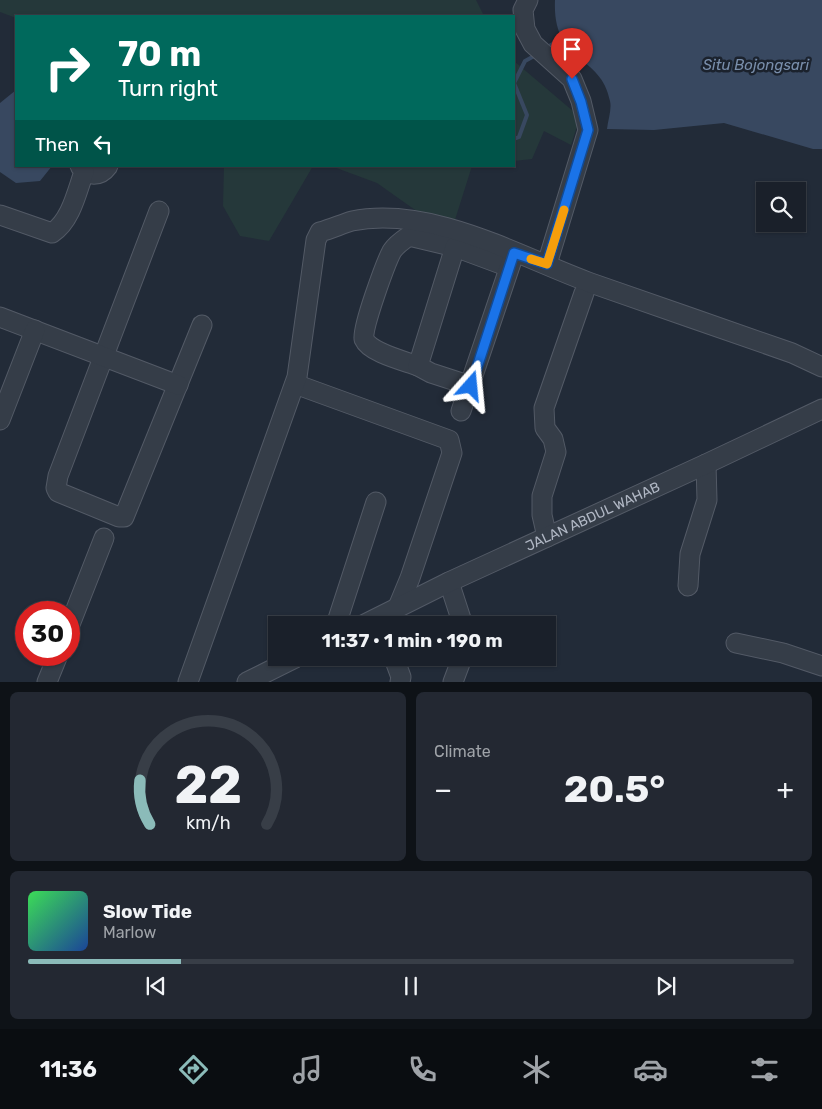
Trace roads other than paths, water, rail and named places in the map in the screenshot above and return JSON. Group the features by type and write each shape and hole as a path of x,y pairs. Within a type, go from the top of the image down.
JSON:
{"street":[{"path":"528,0 523,10 525,29 533,44 572,79 581,102 588,130 547,264"},
{"path":"0,215 52,232 59,228 65,220 82,169 96,175 107,167"},
{"path":"159,211 102,356 58,476 56,488 58,492 119,517 124,517 127,514 202,325"},
{"path":"188,682 294,384 316,240 320,232 353,221 381,219 419,222 464,232 512,260"},
{"path":"471,386 430,373 418,366 387,356 368,344 364,333 368,314 392,252 401,241 409,236 512,260 547,264 596,285 792,353 822,367"},
{"path":"418,366 455,247"},
{"path":"461,411 512,260"},
{"path":"547,537 542,515 542,496 556,452 553,439 545,428 544,408 584,293"},
{"path":"0,317 178,385"},
{"path":"0,420 35,330"},
{"path":"294,384 449,440 452,453 410,578 398,607"},
{"name":"JALAN ABDUL WAHAB","path":"384,616 449,582 822,409"},
{"path":"688,586 690,554 707,500 706,464"},
{"path":"339,616 376,502"},
{"path":"79,601 104,538"},
{"path":"449,582 460,616"},
{"path":"736,643 783,653 818,671"},
{"path":"47,682 54,666"},
{"path":"247,682 280,666"},
{"path":"397,666 402,677 400,682"},
{"path":"453,682 459,666"}],"water":[{"name":"Situ Bojongsari","path":"555,0 822,0 822,149 813,149 724,123 654,130 607,129 610,101 605,86 597,74 569,48 561,36 556,21"},
{"path":"15,91 15,167 51,167 40,181 16,183 0,172 0,103"}],"waterway":[{"path":"546,48 561,39"},
{"path":"515,81 525,61 536,55"},
{"path":"515,85 527,115 519,137 515,139"}]}
